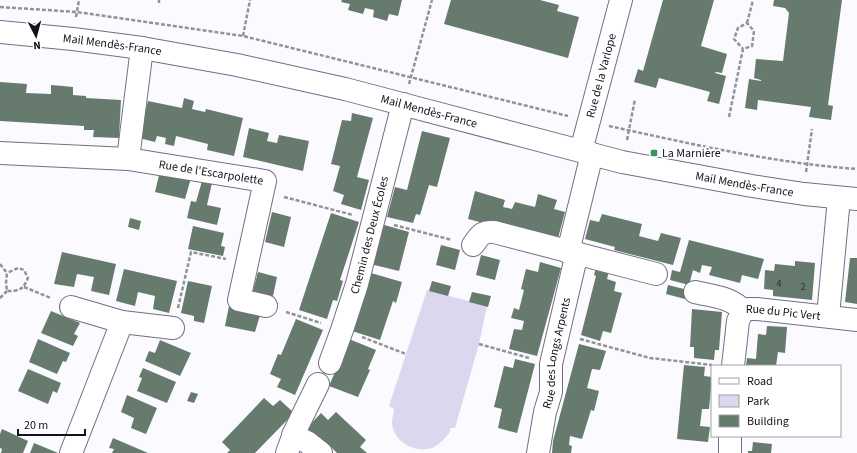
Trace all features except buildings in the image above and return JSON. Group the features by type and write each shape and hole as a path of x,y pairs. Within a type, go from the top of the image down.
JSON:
{"street":[{"name":"Rue de la Varlope","path":"586,153 588,122 621,0"},
{"name":"Mail Mendès-France","path":"0,32 142,48 405,96 586,153 622,162 698,177 804,194 848,199"},
{"path":"128,159 142,48"},
{"name":"Chemin des Deux Écoles","path":"330,363 357,284 405,96"},
{"name":"Rue de l'Escarpolette","path":"0,153 128,159 265,181 239,300 266,306"},
{"name":"Rue des Longs Arpents","path":"538,453 542,425 550,392 551,364 572,252 586,153"},
{"path":"828,316 848,199"},
{"path":"473,246 484,232 489,232 656,274"},
{"path":"695,292 731,301 739,306 743,311"},
{"path":"71,307 122,322 173,328"},
{"name":"Rue du Pic Vert","path":"723,365 738,320 743,311 758,309 857,320"},
{"path":"71,453 122,322"},
{"path":"290,444 318,384"},
{"path":"730,437 730,453"},
{"path":"290,444 307,442 321,453"}],"path":[{"path":"243,36 250,0"},
{"path":"405,96 432,0"},
{"path":"744,49 734,39 738,28 747,23 753,0"},
{"path":"0,7 77,12 243,36 588,122 687,143 807,164 857,169"},
{"path":"744,49 752,46 754,31 747,23"},
{"path":"729,117 744,49"},
{"path":"622,162 635,99"},
{"path":"804,194 812,129"},
{"path":"173,328 192,252 246,263"},
{"path":"0,264 7,273 7,291"},
{"path":"0,298 7,291 17,291 24,287 28,278 24,270 18,268 7,273"},
{"path":"24,287 71,307"},
{"path":"558,333 650,358 714,365"},
{"path":"479,344 551,364"}],"green space":[{"path":"427,290 487,306 479,344 455,428 450,428 450,432 437,445 428,449 422,449 409,446 395,434 392,420 394,409 389,406"}],"place":[{"name":"La Marnière","path":"654,153"}]}
